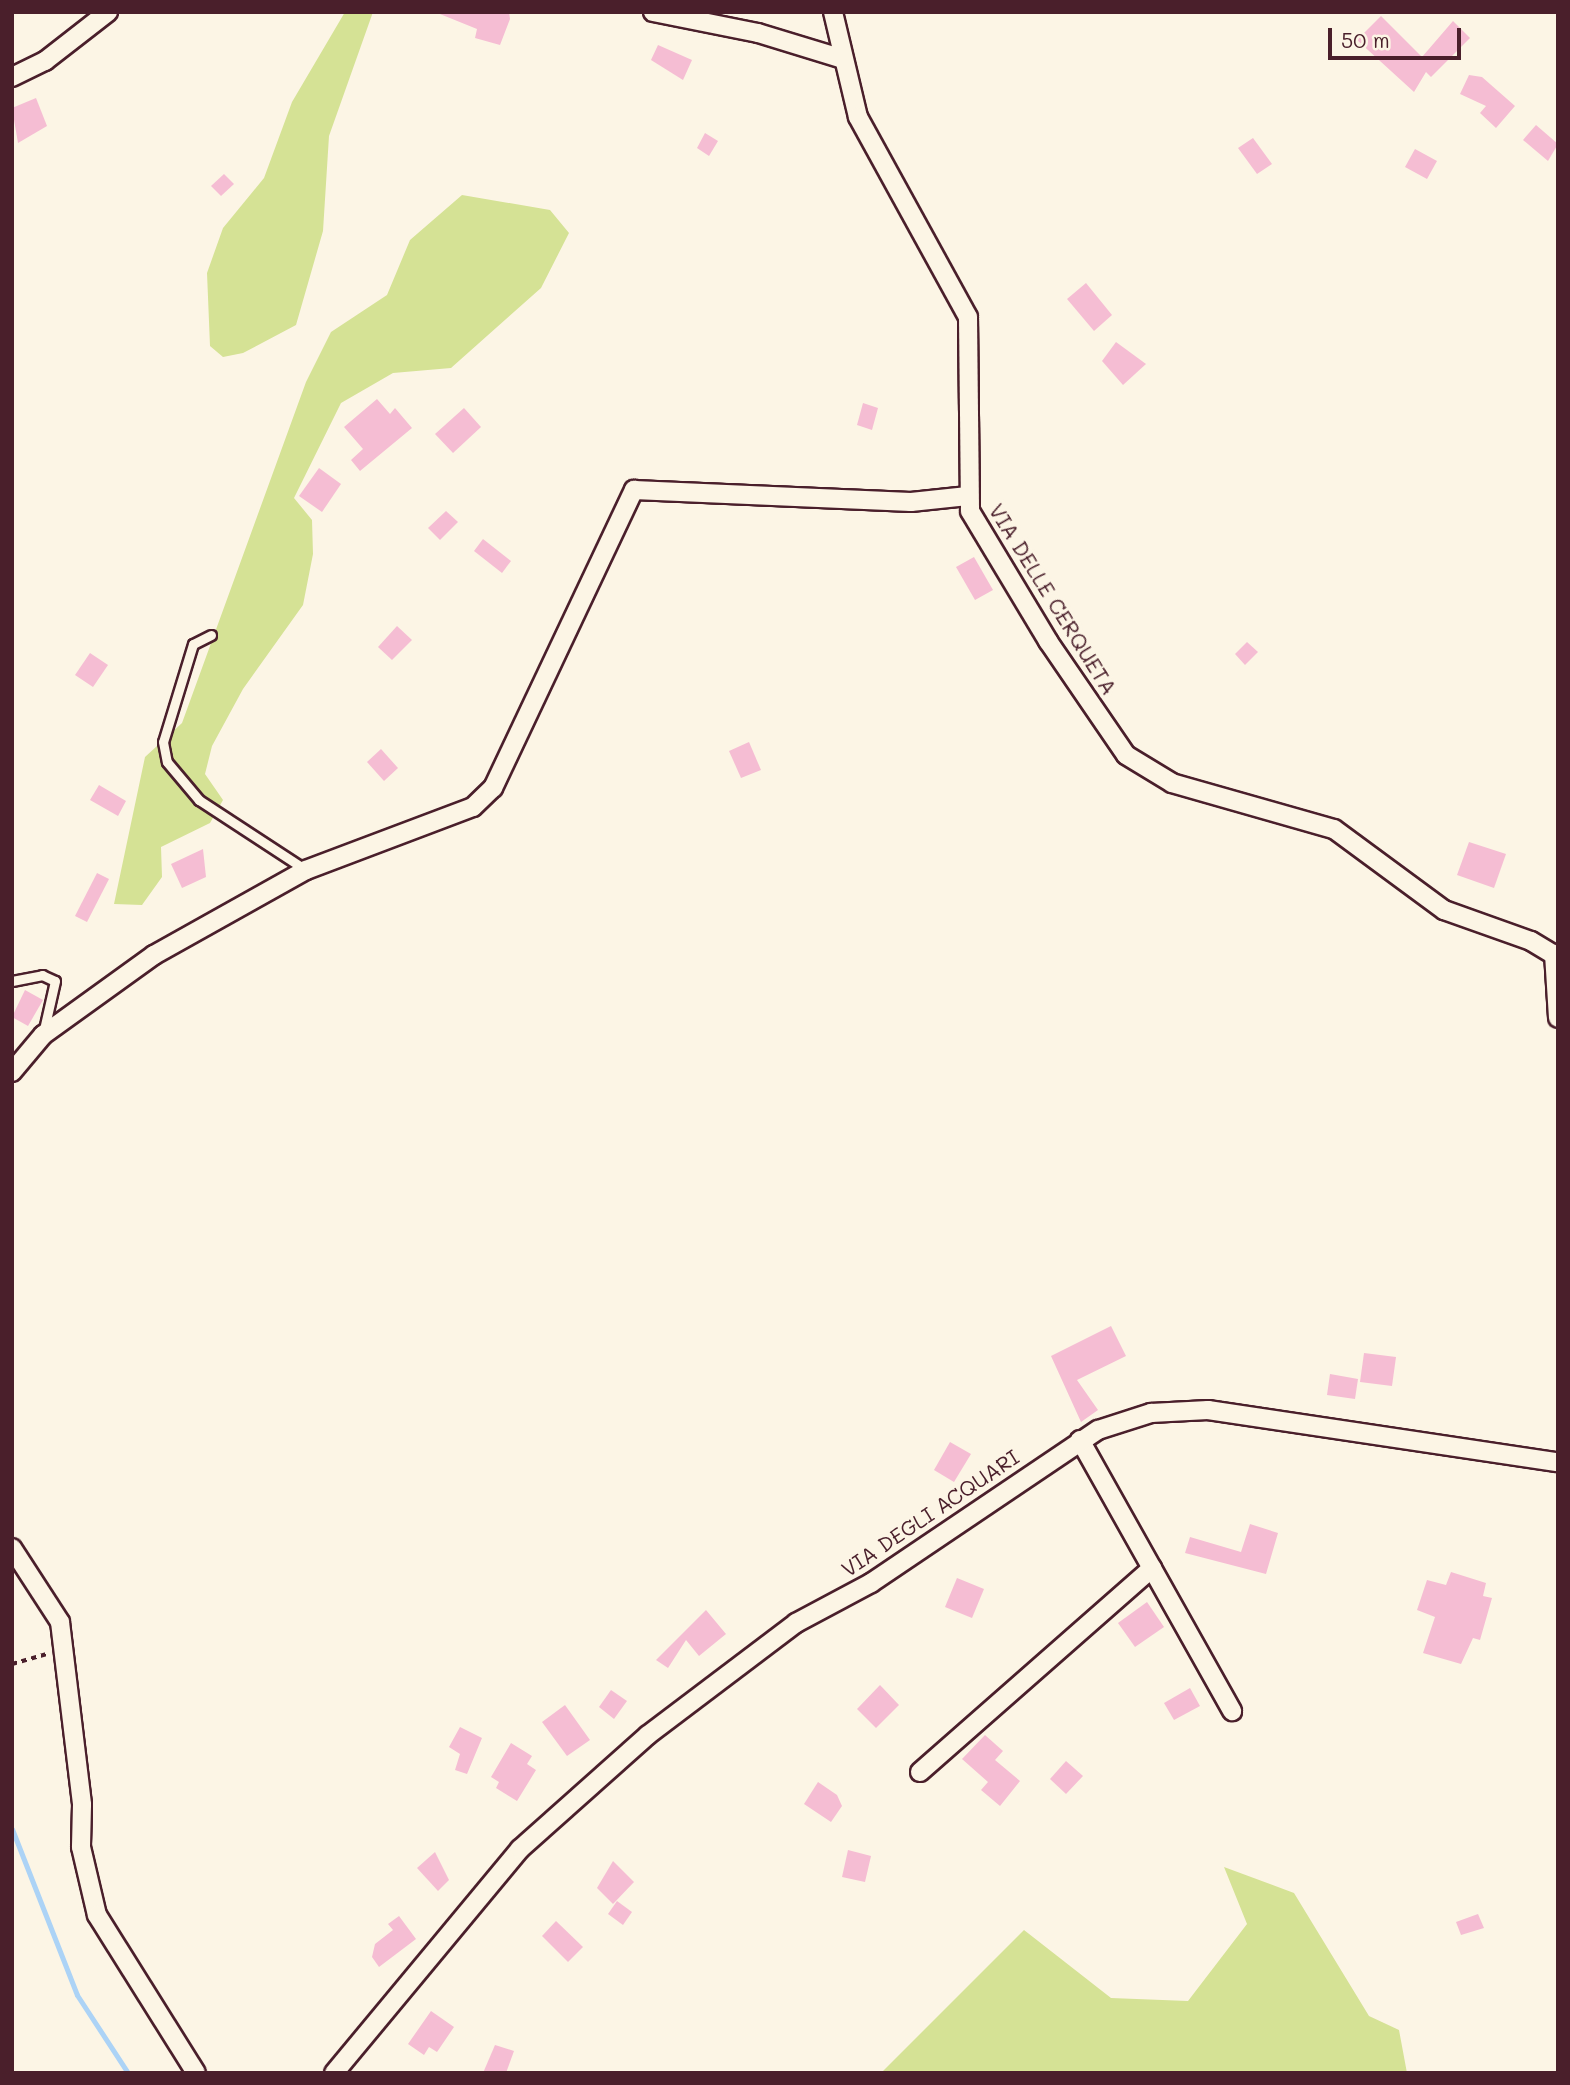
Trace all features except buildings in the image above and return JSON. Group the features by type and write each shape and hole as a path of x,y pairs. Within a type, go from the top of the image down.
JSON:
{"street":[{"path":"12,77 45,61 108,12"},
{"path":"653,12 758,33 840,58"},
{"name":"VIA DELLE CERQUETA","path":"833,12 840,58 862,126 968,317 968,496 975,523 1044,634 1140,767 1183,787 1334,829 1444,910 1556,955"},
{"path":"12,1072 43,1035 154,955 306,870 473,807 493,788 634,490 911,502 968,496"},
{"path":"1556,955 1558,1018"},
{"name":"VIA DEGLI ACQUARI","path":"334,2073 390,2010 520,1849 648,1735 806,1616 871,1583 1080,1440 1139,1416 1208,1410 1558,1462"},
{"path":"1080,1440 1232,1711"},
{"path":"12,1548 60,1622 88,1887 97,1915 196,2073"},
{"path":"920,1772 1152,1568"}],"lane":[{"path":"211,635 193,644 163,742 167,762 199,800 306,870"},
{"path":"12,981 42,975 55,981 43,1035"}],"path":[{"path":"12,1664 64,1651"}],"green space":[{"path":"345,12 373,12 329,136 323,231 296,325 243,353 223,357 210,346 207,273 223,228 264,178 292,102"},
{"path":"462,195 550,210 569,233 541,288 451,368 393,373 341,403 294,498 312,520 313,554 303,605 243,689 212,746 205,774 223,800 210,823 161,847 162,877 142,905 114,904 145,757 182,723 306,382 331,332 387,295 410,240"},
{"path":"1224,1867 1294,1893 1369,2016 1399,2030 1407,2073 881,2073 1024,1930 1111,1998 1188,2001 1247,1924"}],"waterway":[{"path":"12,1829 77,1995 128,2073"}]}
